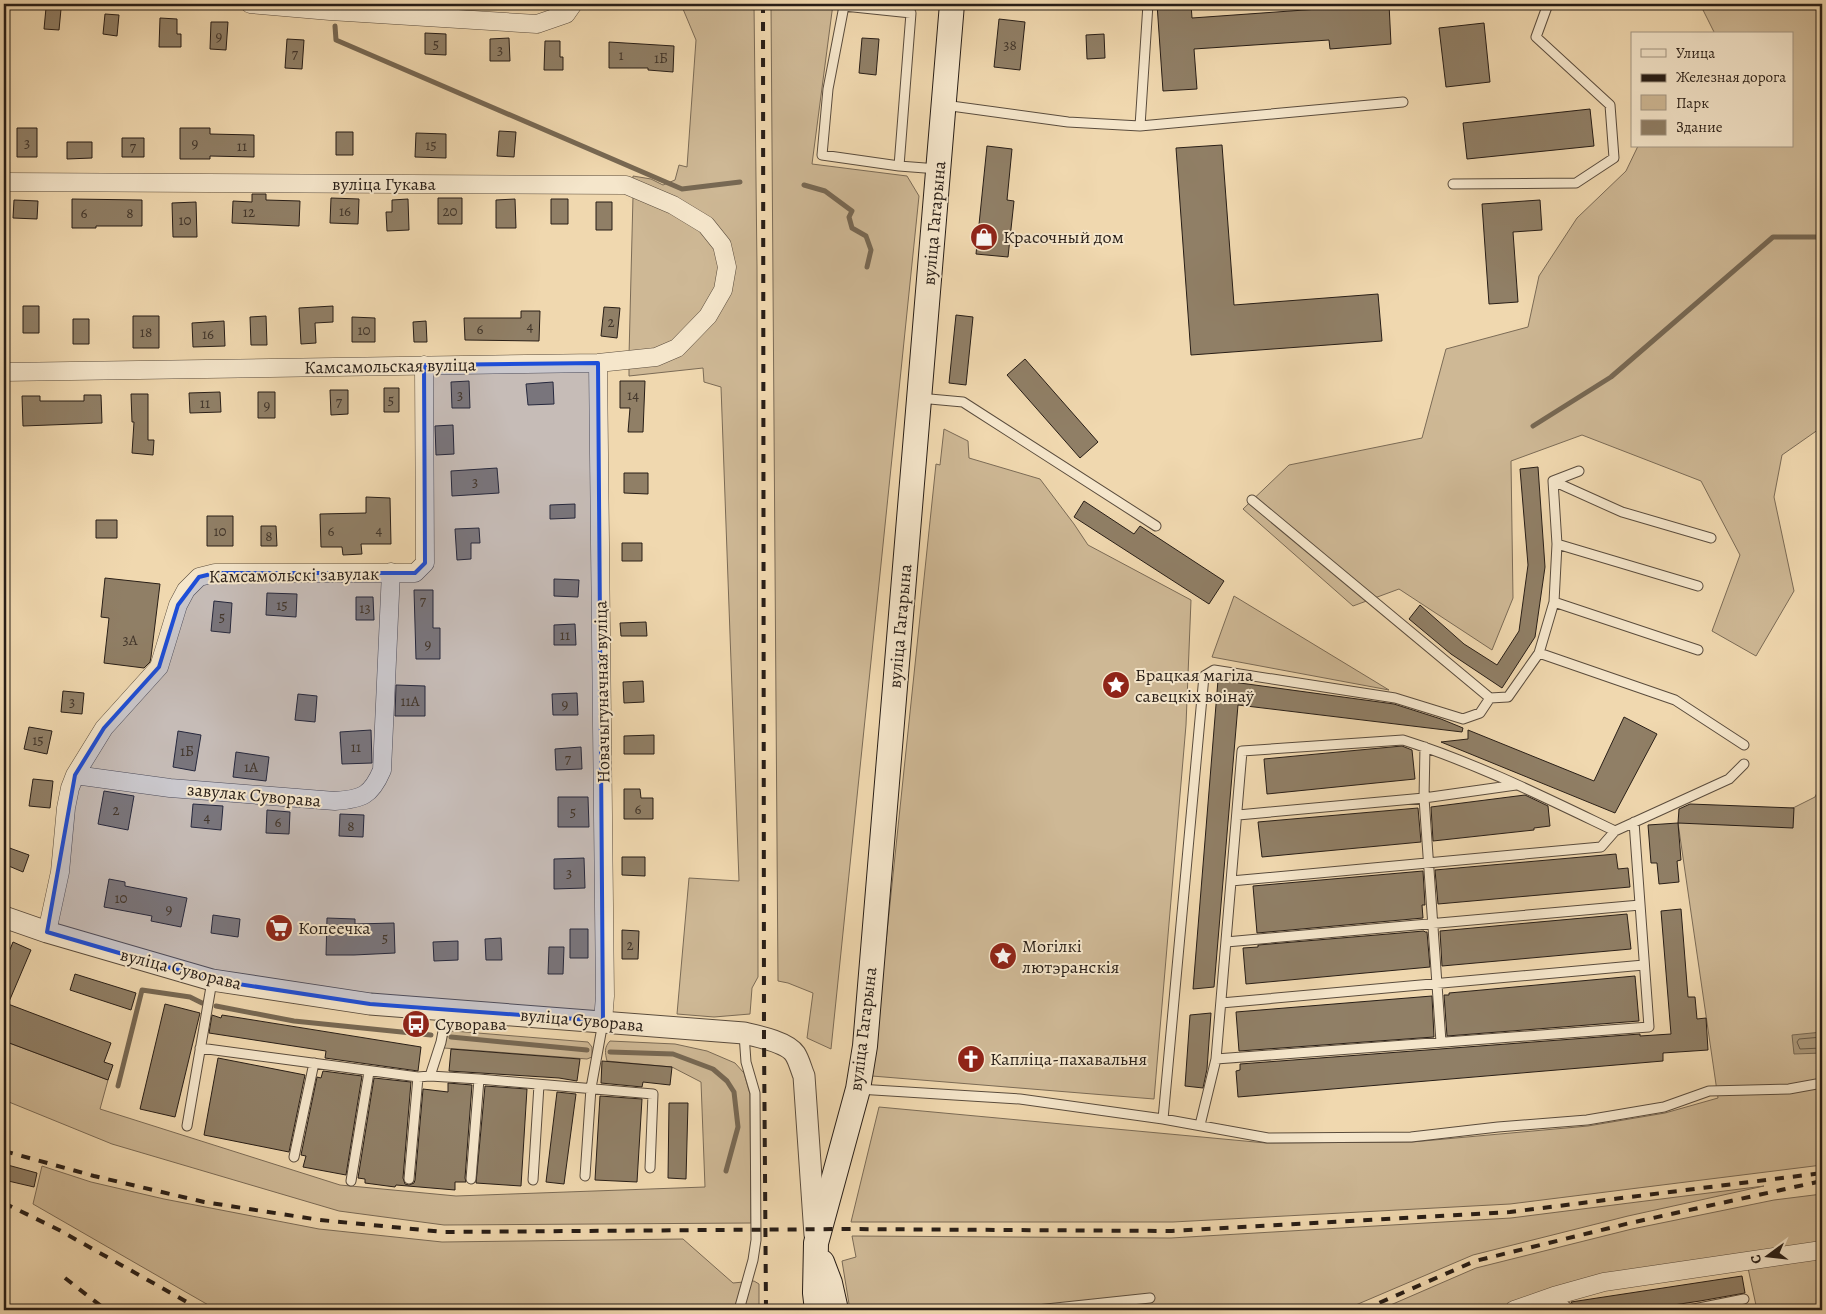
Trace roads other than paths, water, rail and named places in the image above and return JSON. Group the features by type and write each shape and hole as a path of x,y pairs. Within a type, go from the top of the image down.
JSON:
{"main road":[{"name":"вуліца Гагарына","path":"817,1310 815,1293 816,1244 858,1089 866,1036 952,4"},
{"path":"816,1244 830,1283 836,1310"}],"street":[{"path":"250,4 537,24 570,9"},
{"name":"вуліца Гукава","path":"4,182 626,185 673,205 706,225 722,244 727,267"},
{"name":"Камсамольская вуліца","path":"4,372 598,363 656,357 677,348 708,316 723,290 727,267"},
{"name":"Новачыгуначная вуліца","path":"598,363 605,986 603,1021"},
{"name":"Камсамольскі завулак","path":"75,775 104,728 159,667 178,605 186,590 199,577 215,573 414,573 424,563 426,527 424,365"},
{"name":"завулак Суворава","path":"75,775 170,788 335,802 364,795 375,787 382,770 391,572"},
{"path":"47,932 60,872 66,808 75,775"},
{"name":"вуліца Суворава","path":"4,917 47,932 212,980 370,1004 603,1021 744,1034 764,1038 794,1052 804,1076 816,1244"},
{"path":"1514,1310 1604,1282 1822,1250"}],"lane":[{"path":"1140,126 1148,4"},
{"path":"1453,184 1576,183 1614,158 1610,106 1536,37 1548,4"},
{"path":"899,166 911,13 844,6 828,89 822,155 899,166 938,169"},
{"path":"944,104 1068,122 1140,126 1403,102"},
{"path":"919,398 963,402 1156,526"},
{"path":"1553,481 1579,471"},
{"path":"1553,481 1622,512 1711,538"},
{"path":"1252,500 1490,698 1508,697 1539,653 1554,602 1556,544 1553,481"},
{"path":"1556,544 1698,586"},
{"path":"1554,602 1698,650"},
{"path":"1539,653 1675,700 1744,745"},
{"path":"1163,1119 1204,676 1214,670 1394,698 1463,719 1480,713 1490,698"},
{"path":"1200,1125 1216,1059 1242,751 1403,740 1518,785 1615,831"},
{"path":"1425,747 1424,798 1440,1042"},
{"path":"1231,881 1601,847 1615,831 1729,779 1744,764"},
{"path":"1238,815 1424,798 1518,785"},
{"path":"1216,1059 1649,1027 1634,822"},
{"path":"1226,942 1640,905"},
{"path":"1221,1003 1644,965"},
{"path":"187,1126 212,980"},
{"path":"430,1076 441,1042 447,1010"},
{"path":"585,1176 591,1088 603,1021"},
{"path":"739,1310 753,1260 756,1240 755,1092 746,1062 744,1034"},
{"path":"200,1048 369,1072 418,1077 479,1079 653,1094 650,1168"},
{"path":"294,1157 314,1063"},
{"path":"351,1181 369,1072"},
{"path":"409,1179 418,1077"},
{"path":"471,1180 479,1079"},
{"path":"858,1089 1020,1100 1163,1119 1268,1138 1411,1136 1587,1120 1664,1107 1709,1091 1789,1088 1822,1083"},
{"path":"533,1180 539,1085"},
{"path":"1554,1296 1570,1310"},
{"path":"1037,1310 1150,1298"},
{"path":"1689,1310 1744,1299"}],"water":[{"path":"1822,1032 1822,1053 1794,1054 1792,1035"}],"waterway":[{"path":"335,26 336,40 682,189 740,182"},
{"path":"804,185 825,191 852,211 849,217 852,228 866,236 871,250 867,267"},
{"path":"1533,426 1611,377 1773,237 1822,237"},
{"path":"118,1086 142,990 190,997 202,1003"},
{"path":"216,1006 294,1021 431,1035"},
{"path":"451,1037 587,1050"},
{"path":"610,1052 673,1054 713,1069 727,1081 734,1092 738,1127 726,1171"}],"railway":[{"path":"763,4 766,1310"},
{"path":"4,1151 94,1176 204,1202 320,1220 444,1232 848,1229 1172,1231 1510,1212 1822,1173"},
{"path":"1363,1310 1475,1261 1630,1223 1822,1181"},
{"path":"4,1203 59,1230 201,1310"},
{"path":"65,1278 106,1310"}],"place":[{"name":"Красочный дом","path":"984,237"},
{"name":"Брацкая магіла савецкіх воінаў","path":"1116,685"},
{"name":"Копеечка","path":"279,928"},
{"name":"Могілкі лютэранскія","path":"1003,956"},
{"name":"Суворава","path":"416,1024"},
{"name":"Капліца-пахавальня","path":"971,1059"}]}
